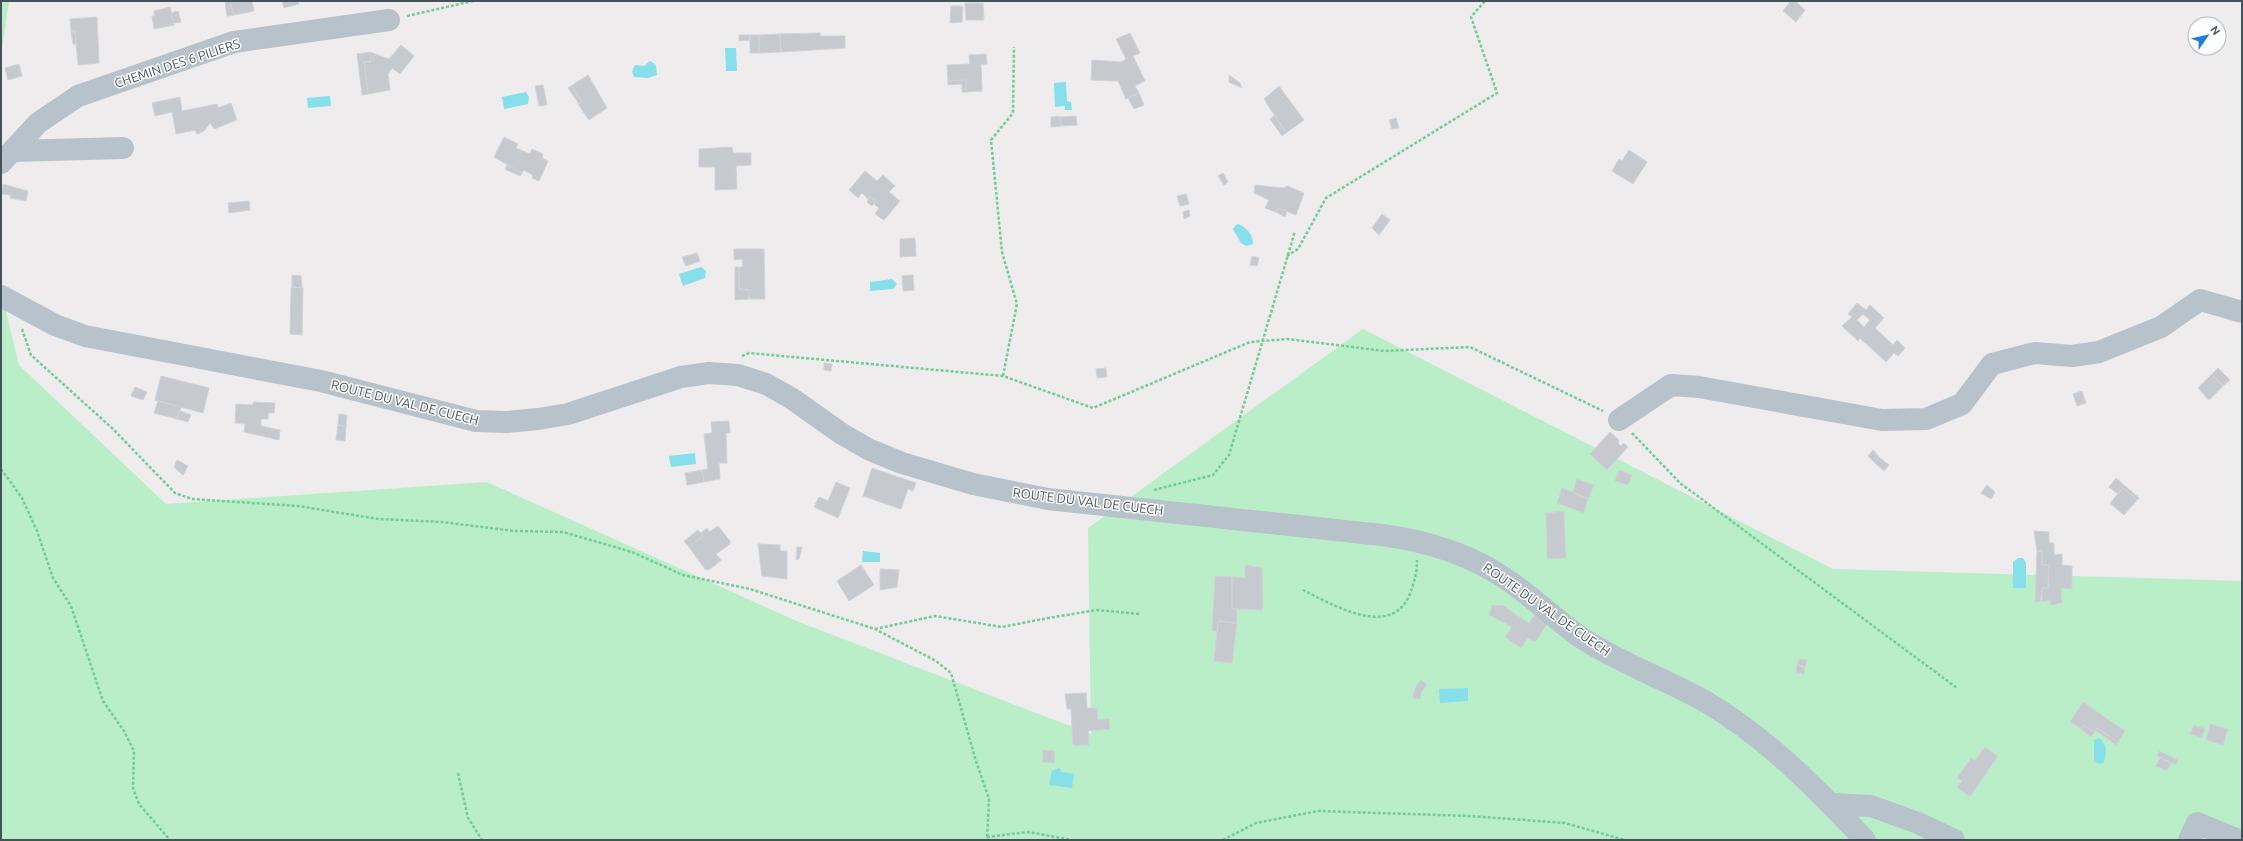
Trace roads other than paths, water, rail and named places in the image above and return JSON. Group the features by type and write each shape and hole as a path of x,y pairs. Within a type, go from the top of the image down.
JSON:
{"street":[{"name":"CHEMIN DES 6 PILIERS","path":"7,157 38,123 78,96 86,93 234,42 389,20"},
{"path":"7,157 123,148"},
{"name":"ROUTE DU VAL DE CUECH","path":"8,300 55,325 85,336 322,381 476,421 507,422 568,414 681,377 709,373 738,375 766,384 791,398 842,434 870,450 902,463 973,484 1048,499 1417,540 1450,549 1480,562 1507,579 1557,620 1612,656 1709,704 1747,731 1802,776 1865,840"},
{"path":"1619,420 1671,386 1700,387 1882,420 1926,419 1962,404 1992,364 2035,353 2072,356 2099,352 2161,327 2200,300 2242,312"},
{"path":"1831,804 1871,806 1918,823 1954,840"},
{"path":"2189,840 2196,823 2238,840"}],"water":[{"path":"725,48 736,48 737,71 726,71"},
{"path":"650,61 656,65 657,75 648,78 634,77 632,72 635,65 644,66"},
{"path":"1066,82 1067,101 1071,102 1072,110 1065,110 1065,106 1055,107 1054,83"},
{"path":"526,92 529,97 528,104 504,109 502,97"},
{"path":"330,96 331,106 308,108 307,98"},
{"path":"1237,224 1243,226 1248,231 1252,238 1253,244 1247,246 1241,243 1233,229"},
{"path":"701,267 706,271 705,278 683,286 679,274"},
{"path":"892,279 897,284 893,289 870,291 870,282"},
{"path":"695,453 696,464 671,467 669,456"},
{"path":"863,551 880,553 880,562 862,562"},
{"path":"2018,558 2023,558 2026,563 2026,588 2013,588 2013,562"},
{"path":"1468,688 1468,701 1440,703 1439,689"},
{"path":"2099,738 2104,743 2106,752 2104,762 2100,764 2094,759 2094,740"},
{"path":"1059,768 1062,772 1074,774 1072,788 1049,785 1052,771"}]}
